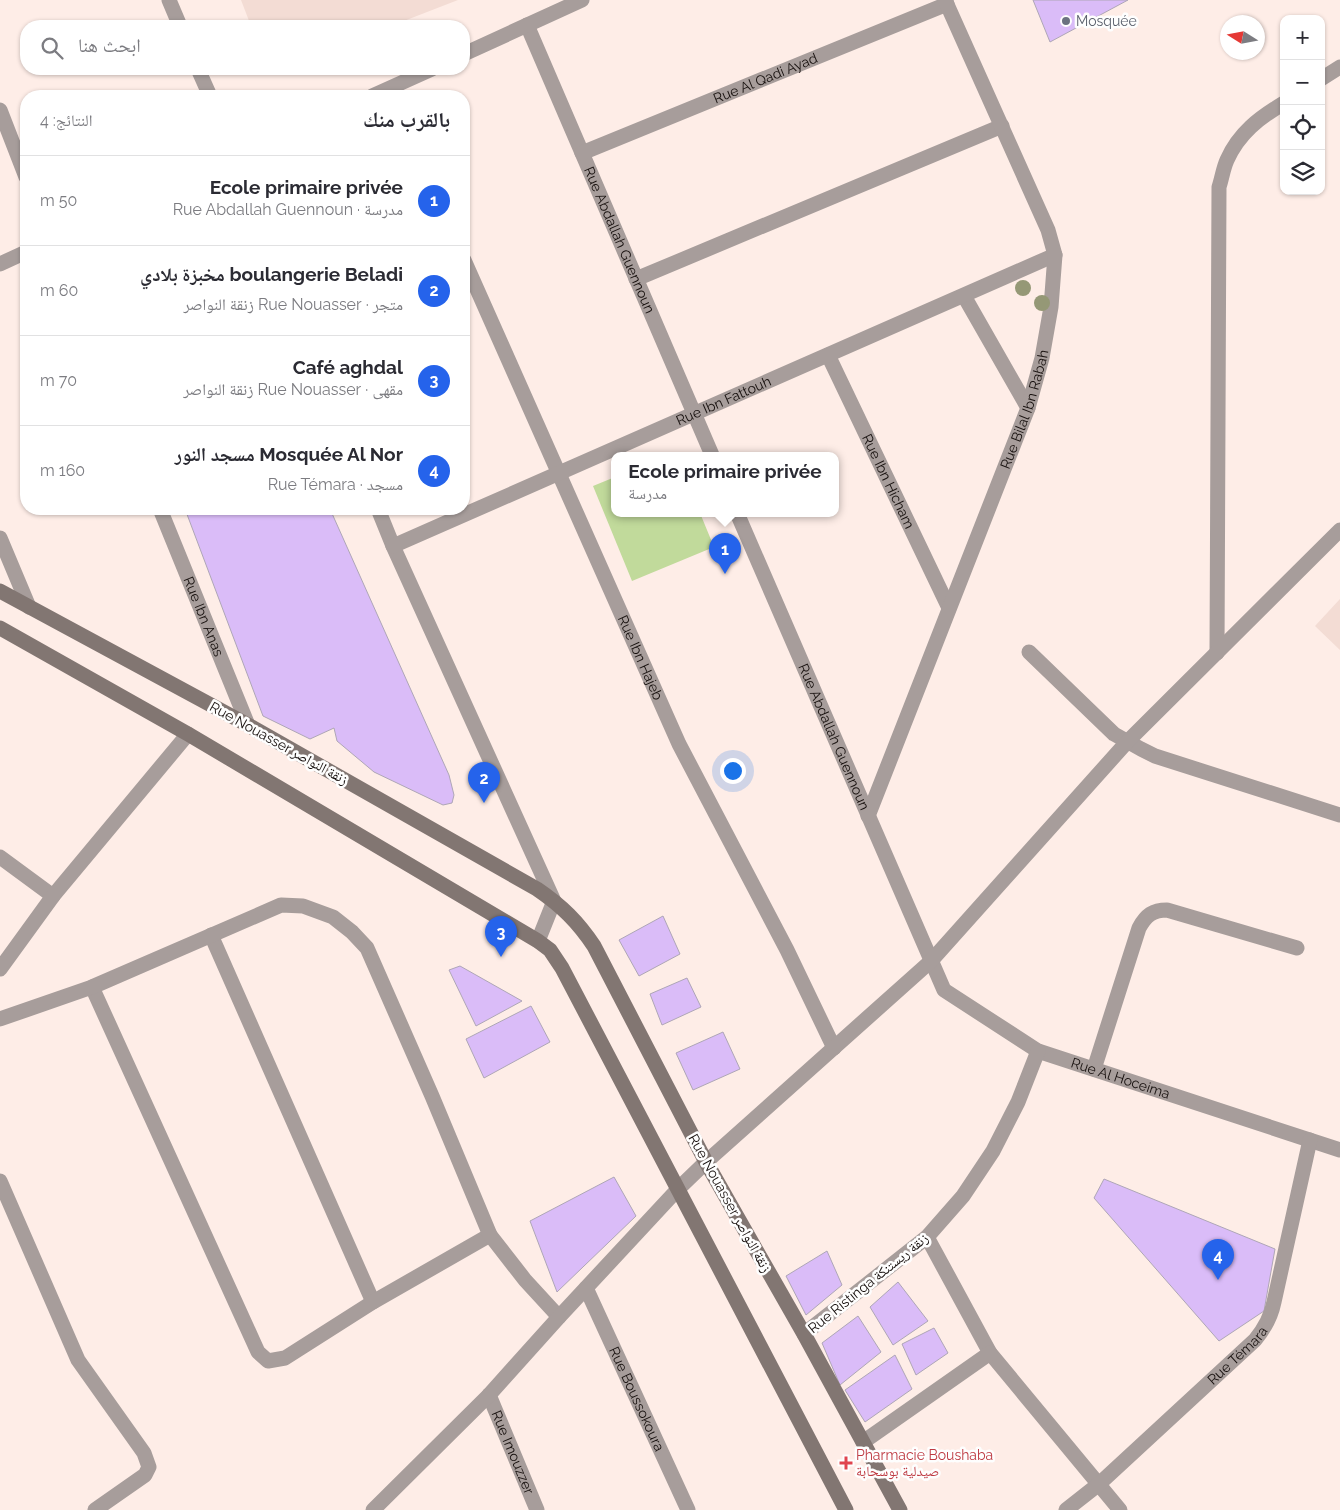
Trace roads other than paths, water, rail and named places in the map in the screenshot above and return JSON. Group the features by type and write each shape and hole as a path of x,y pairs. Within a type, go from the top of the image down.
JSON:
{"main road":[{"name":"Rue Nouasser زنقة النواصر","path":"0,591 248,725 529,884 569,914 594,946 706,1162 804,1334 900,1510"},
{"path":"0,628 188,734 538,941 550,950 562,968 846,1510"}],"street":[{"path":"169,0 177,20"},
{"path":"470,51 582,0"},
{"name":"Rue Bilal Ibn Rabah","path":"868,816 1028,408 1042,358 1050,316 1055,256 1048,230 946,2"},
{"name":"Rue Al Qadi Ayad","path":"582,153 946,2"},
{"name":"Rue Abdallah Guennoun","path":"527,25 711,452"},
{"path":"1325,76 1340,67"},
{"path":"201,75 207,90"},
{"path":"394,90 421,75"},
{"path":"1217,653 1219,187 1226,161 1240,138 1258,119 1280,105"},
{"path":"0,110 20,162"},
{"path":"636,279 1002,126"},
{"path":"0,264 20,255"},
{"name":"Rue Ibn Fattouh","path":"470,513 1055,256"},
{"name":"Rue Ibn Hajeb","path":"470,274 679,744 786,950 834,1048"},
{"path":"964,296 1028,408"},
{"name":"Rue Ibn Hicham","path":"828,355 949,608"},
{"name":"Rue Ibn Anas","path":"162,515 248,725"},
{"name":"Rue Nouasser زنقة النواصر","path":"380,515 554,901"},
{"name":"Rue Ibn Fattouh","path":"393,546 464,515"},
{"name":"Rue Abdallah Guennoun","path":"739,517 931,961"},
{"path":"373,1510 488,1395 678,1189 931,961 1126,742 1340,530"},
{"path":"0,538 29,606"},
{"path":"1029,652 1103,724 1126,742 1156,756 1340,814"},
{"path":"0,968 54,896 188,734"},
{"path":"0,857 54,896"},
{"path":"538,941 554,901"},
{"path":"0,1019 92,987 281,905 304,906 333,917 352,932 366,948 428,1087 490,1235 525,1280 558,1317"},
{"path":"1094,1069 1140,928 1147,916 1153,912 1160,910 1174,911 1297,948"},
{"path":"211,934 374,1302"},
{"name":"Rue Al Hoceima","path":"931,961 944,990 1038,1051 1340,1150"},
{"path":"92,987 258,1352 268,1362 285,1358 374,1302 490,1235"},
{"name":"Rue Ristinga زنقة ريستنكة","path":"804,1334 927,1237 963,1196 993,1150 1018,1102 1038,1051"},
{"name":"Rue Témara","path":"1066,1510 1099,1484 1256,1340 1264,1329 1271,1316 1310,1140"},
{"path":"0,1181 78,1360 144,1453 149,1467 145,1475 95,1510"},
{"path":"927,1237 990,1353 1120,1510"},
{"name":"Rue Boussokoura","path":"586,1288 688,1510"},
{"path":"863,1442 990,1353"},
{"name":"Rue Imouzzer","path":"488,1395 537,1510"}],"place":[{"name":"Mosquée","path":"1066,21"},
{"name":"Ecole primaire privée","path":"725,574"},
{"name":"boulangerie Beladi مخبزة بلادي","path":"484,803"},
{"name":"Café aghdal","path":"501,957"},
{"name":"Mosquée Al Nor مسجد النور","path":"1218,1280"},
{"name":"Pharmacie Boushaba صيدلية بوسحابة","path":"846,1463"}]}
